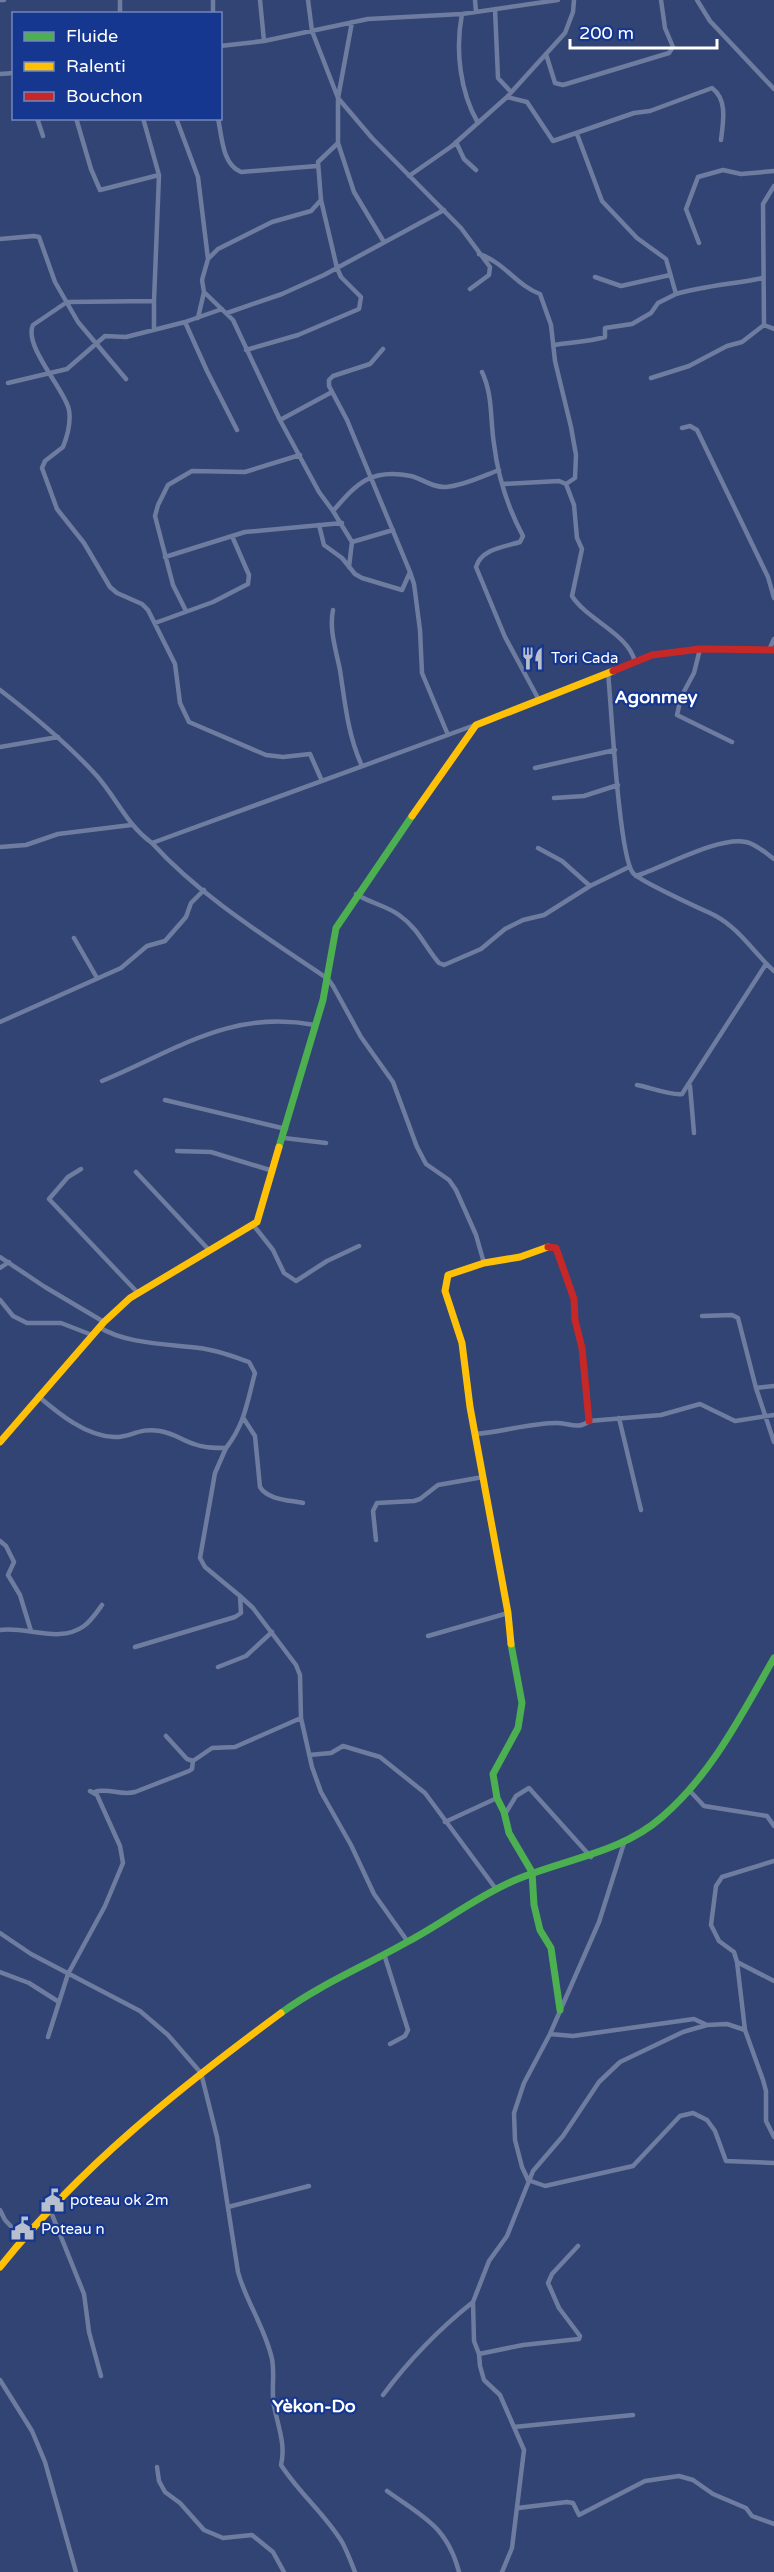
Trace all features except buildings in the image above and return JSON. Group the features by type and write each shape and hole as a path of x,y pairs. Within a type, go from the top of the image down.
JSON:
{"street":[{"path":"260,0 264,41"},
{"path":"308,0 312,32 338,98 372,138 461,228 491,272 470,290"},
{"path":"475,0 476,12"},
{"path":"222,46 264,41 381,18 462,14 526,2 558,0"},
{"path":"410,176 456,142 507,97 565,33 573,12 574,0"},
{"path":"546,54 555,83 563,85 669,53 673,47 664,27 661,0"},
{"path":"697,0 710,21 774,89"},
{"path":"495,9 498,78 511,92"},
{"path":"462,14 459,50 464,89 471,111 478,123"},
{"path":"352,22 338,98 338,143 354,192 384,242"},
{"path":"507,97 527,102 553,141 634,113 650,111 712,88 716,90 723,107 721,140"},
{"path":"39,120 43,136"},
{"path":"77,120 91,169 100,190 159,175"},
{"path":"144,120 159,175 154,330"},
{"path":"177,120 198,177 208,259 202,280 204,292 198,318"},
{"path":"218,120 227,160 232,168 241,172 317,166"},
{"path":"577,134 602,201 645,245 662,254 666,259 676,294"},
{"path":"456,142 464,159 476,170"},
{"path":"246,350 298,335 359,309 361,297 341,277 337,268 321,200 317,166 320,158 338,143"},
{"path":"699,243 686,209 698,177 723,170 741,174 774,171"},
{"path":"764,325 763,204 774,186"},
{"path":"208,259 230,241 272,222 311,211 321,200"},
{"path":"227,313 282,294 337,268 444,210"},
{"path":"0,239 39,237 56,282 67,302 95,343 126,379"},
{"path":"479,254 509,271 523,286 540,294 549,318 555,360 576,455 575,478 566,484"},
{"path":"595,277 621,286 670,275"},
{"path":"554,345 570,342 584,343 605,338 605,328 632,324 651,313 658,303 676,294 693,289 763,278"},
{"path":"204,292 227,313 319,492 342,523 352,542 349,567"},
{"path":"154,301 67,302 33,326 31,330 48,374 66,402 70,413 63,447 43,464 57,508 84,543 110,587 117,593 142,604 155,623 175,664 180,703 189,722 266,755 283,757 310,754 322,781"},
{"path":"8,383 48,374 73,365 105,336 126,338 222,309"},
{"path":"185,322 237,430"},
{"path":"764,325 774,329"},
{"path":"651,378 689,366 727,346 742,342 764,325"},
{"path":"383,349 370,364 333,376 329,380 332,392 347,420 410,572 414,584 420,630 422,673 448,735"},
{"path":"482,372 489,392 499,470 508,503 523,540 485,553 478,559 476,567 505,637 539,700"},
{"path":"280,420 332,392"},
{"path":"682,428 690,426 697,430 768,577 774,598"},
{"path":"186,611 173,585 155,510 168,485 192,471 245,472 300,455"},
{"path":"333,511 356,484 369,477 412,476 444,488 499,470"},
{"path":"503,484 560,481 566,484 574,505 577,538 582,549 572,596 582,610 631,649 635,662"},
{"path":"165,556 245,532 342,523"},
{"path":"319,525 324,545 342,558 362,578 399,590 404,588 410,572"},
{"path":"352,542 393,530"},
{"path":"155,623 213,602 248,584 249,575 231,536"},
{"path":"333,610 332,628 349,726 355,752 362,766"},
{"path":"152,843 476,725 652,655 700,649 772,650 774,639"},
{"path":"700,649 694,673 681,697 677,715 732,742"},
{"path":"608,672 618,785 629,867 636,876 716,916 739,932 774,971"},
{"path":"0,690 58,737 98,777 131,825 169,862 255,929 328,979 361,1037 393,1082 417,1148 426,1164 448,1180 456,1190 468,1214 484,1263"},
{"path":"0,1442 101,1324 137,1292 254,1226 262,1214 328,979 336,928 357,894 476,725"},
{"path":"0,747 58,737"},
{"path":"535,768 615,750"},
{"path":"554,798 584,796 618,785"},
{"path":"0,847 26,845 58,834 131,825"},
{"path":"636,876 699,850 740,842 748,842 774,859"},
{"path":"538,848 562,861 590,886"},
{"path":"357,894 399,915 417,931 438,963 444,965 481,949 505,929 523,920 544,915 590,886 629,867"},
{"path":"0,1022 121,968 147,946 165,941 186,917 191,903 204,890"},
{"path":"74,938 97,978"},
{"path":"637,1085 677,1095 682,1094 690,1086 766,964"},
{"path":"102,1081 186,1042 232,1026 287,1019 315,1025"},
{"path":"690,1086 694,1133"},
{"path":"165,1100 286,1130"},
{"path":"284,1138 326,1143"},
{"path":"177,1151 211,1152 273,1171"},
{"path":"81,1169 68,1177 49,1198 137,1292"},
{"path":"136,1172 209,1250"},
{"path":"254,1226 273,1250 284,1273 297,1281 327,1261 359,1246"},
{"path":"560,2010 551,1948 540,1930 534,1905 532,1872 510,1833 505,1814 497,1798 493,1774 518,1728 522,1703 475,1434 462,1343 447,1300 445,1282 448,1275 484,1263 507,1261 545,1247 556,1248 574,1299 575,1320 582,1348 589,1421"},
{"path":"0,1257 122,1337 169,1347 219,1351 249,1362 255,1372 244,1419 226,1448 212,1484 200,1558 205,1567 252,1608 296,1665 300,1675 301,1718 309,1755 324,1799 351,1845 370,1887 408,1942"},
{"path":"0,1268 9,1262"},
{"path":"0,1300 13,1316 27,1323 61,1323 92,1335"},
{"path":"702,1316 732,1315 738,1318 756,1388 774,1442"},
{"path":"756,1388 774,1386"},
{"path":"38,1396 77,1425 101,1434 116,1437 143,1430 154,1430 171,1432 202,1447 226,1448"},
{"path":"475,1434 554,1423 584,1425 589,1421 662,1415 700,1404 735,1421 767,1418 774,1415"},
{"path":"619,1418 641,1510"},
{"path":"244,1419 255,1436 260,1487 268,1495 303,1503"},
{"path":"376,1540 373,1511 377,1503 420,1499 438,1485 483,1477"},
{"path":"0,1541 6,1546 14,1562 8,1575 20,1595 31,1631"},
{"path":"240,1596 241,1613"},
{"path":"0,1630 53,1634 74,1632 86,1625 102,1605"},
{"path":"135,1647 235,1617 252,1608"},
{"path":"428,1636 508,1613"},
{"path":"218,1667 246,1656 272,1632"},
{"path":"0,2267 49,2207 123,2135 201,2073 318,1987 408,1942 496,1889 532,1872 591,1857 624,1843 659,1820 690,1791 726,1743 774,1658"},
{"path":"48,2037 68,1974 105,1906 123,1863 120,1846 92,1792 105,1789 130,1793 189,1771 193,1761 212,1748 235,1747 301,1718"},
{"path":"166,1736 187,1759 193,1761"},
{"path":"309,1755 331,1753 343,1746 375,1754 425,1793 496,1889"},
{"path":"505,1814 516,1796 529,1788 591,1857"},
{"path":"690,1791 704,1806 767,1816 774,1826"},
{"path":"446,1822 497,1798"},
{"path":"624,1843 599,1922 550,2034 524,2083 514,2113 515,2140 528,2180 545,2186 633,2166 674,2121 680,2116 693,2114 702,2116 715,2131 726,2161 774,2163"},
{"path":"774,1861 722,1877 716,1886 711,1925 719,1941 734,1952 737,1962 745,2030 766,2091 766,2121 774,2138"},
{"path":"0,1933 31,1954 140,2011 168,2035 201,2073 217,2137 243,2288 257,2314 272,2359 274,2374 272,2396 284,2452 281,2465 294,2486 308,2499 342,2543 356,2572"},
{"path":"384,1954 408,2030 405,2036 390,2044"},
{"path":"737,1962 774,1981"},
{"path":"0,1972 29,1983 59,2002"},
{"path":"550,2034 573,2036 694,2019 707,2025"},
{"path":"501,2572 512,2548 524,2450 500,2396 484,2380 480,2354 474,2341 473,2301 489,2261 507,2236 533,2171 563,2136 599,2082 620,2062 683,2032 707,2025 727,2024 745,2030"},
{"path":"228,2207 309,2186"},
{"path":"49,2207 84,2294 89,2332 101,2376"},
{"path":"0,2210 5,2220 22,2238"},
{"path":"480,2354 523,2345 579,2339 580,2336 559,2308 548,2283 552,2274 578,2246"},
{"path":"383,2395 402,2369 448,2322 473,2301"},
{"path":"0,2380 32,2431 45,2462 76,2572"},
{"path":"514,2427 633,2415"},
{"path":"157,2467 159,2481 165,2492 180,2503 204,2530 223,2538 252,2535 273,2552 284,2572"},
{"path":"518,2508 567,2502 573,2503 579,2515 645,2481 678,2476 693,2480 713,2494 746,2508 752,2516 774,2524"},
{"path":"387,2491 442,2533 459,2572"}],"traffic: fast":[{"path":"279,1147 323,1000 336,928 412,816"},
{"path":"511,1644 522,1703 518,1728 493,1774 497,1798 504,1812 509,1833 532,1872 534,1905 540,1930 551,1948 560,2010"},
{"path":"281,2013 312,1993 420,1935 499,1887 532,1873 610,1848 646,1829 680,1800 711,1763 738,1722 774,1658"}],"traffic: slow":[{"path":"412,816 476,725 613,671"},
{"path":"0,1442 104,1322 130,1298 257,1222 279,1147"},
{"path":"511,1644 508,1613 470,1407 462,1343 445,1291 448,1275 484,1263 520,1257 548,1247"},
{"path":"0,2267 63,2196 132,2131 168,2100 281,2013"}],"traffic: jam":[{"path":"613,671 652,655 700,649 774,650"},
{"path":"548,1247 556,1248 574,1299 575,1320 582,1348 589,1421"}],"place":[{"name":"Tori Cada","path":"533,658"},
{"name":"poteau ok 2m","path":"52,2200"},
{"name":"Poteau n","path":"23,2229"}],"district":[{"name":"Agonmey","path":"656,697"},
{"name":"Yèkon-Do","path":"314,2406"}]}
